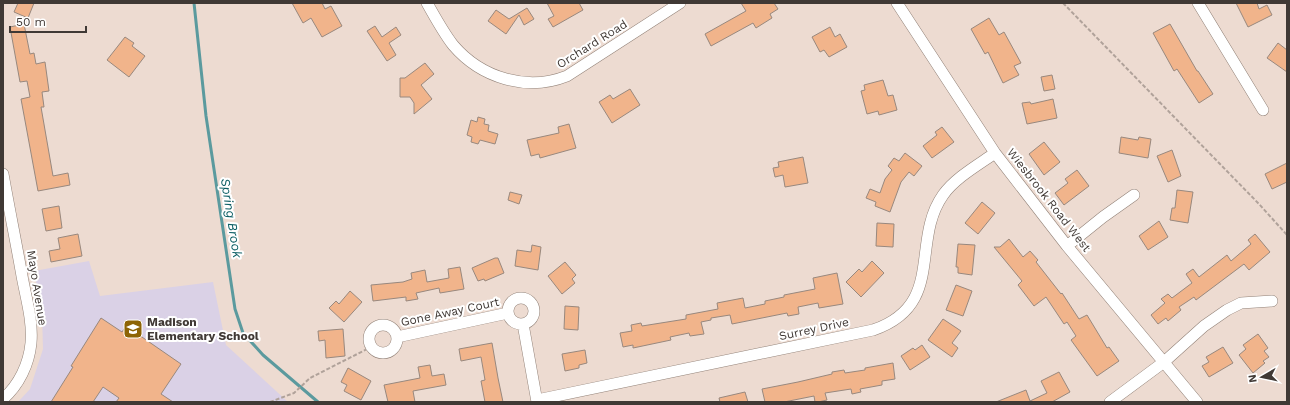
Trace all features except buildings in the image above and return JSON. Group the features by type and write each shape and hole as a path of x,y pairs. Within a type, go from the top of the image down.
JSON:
{"street":[{"name":"Orchard Road","path":"426,3 453,44 466,57 478,66 510,81 529,84 540,84 568,76 680,3"},
{"name":"Wiesbrook Road West","path":"897,3 995,153 1067,246 1196,402"},
{"path":"1198,3 1263,110"},
{"name":"Surrey Drive","path":"537,401 873,330 888,324 912,303 924,272 930,227 943,195 963,176 995,153"},
{"name":"Mayo Avenue","path":"3,174 28,308 31,336 30,352 25,366 13,390 3,399"},
{"path":"1067,246 1103,217 1134,195"},
{"name":"Gone Away Court","path":"520,298 530,301 534,310 534,315 527,323 523,324 513,321 508,312 511,303 520,298"},
{"path":"1110,402 1164,362 1186,341 1227,310 1241,303 1272,301"},
{"name":"Gone Away Court","path":"397,337 508,312"},
{"path":"523,324 537,401"},
{"name":"Gone Away Court","path":"380,325 391,328 397,337 397,342 391,352 380,354 371,347 369,337 371,331 380,325"}],"path":[{"path":"1063,3 1259,204 1287,236"},
{"path":"270,402 294,393 310,378 371,347"}],"shaded area":[{"name":"Madison Elementary School","path":"89,261 100,296 213,282 226,345 288,402 18,402 30,389 43,349 42,314 34,271"}],"waterway":[{"name":"Spring Brook","path":"194,3 206,116 235,309 243,333 263,355 318,402"}],"place":[{"name":"Madison Elementary School","path":"133,329"}]}
